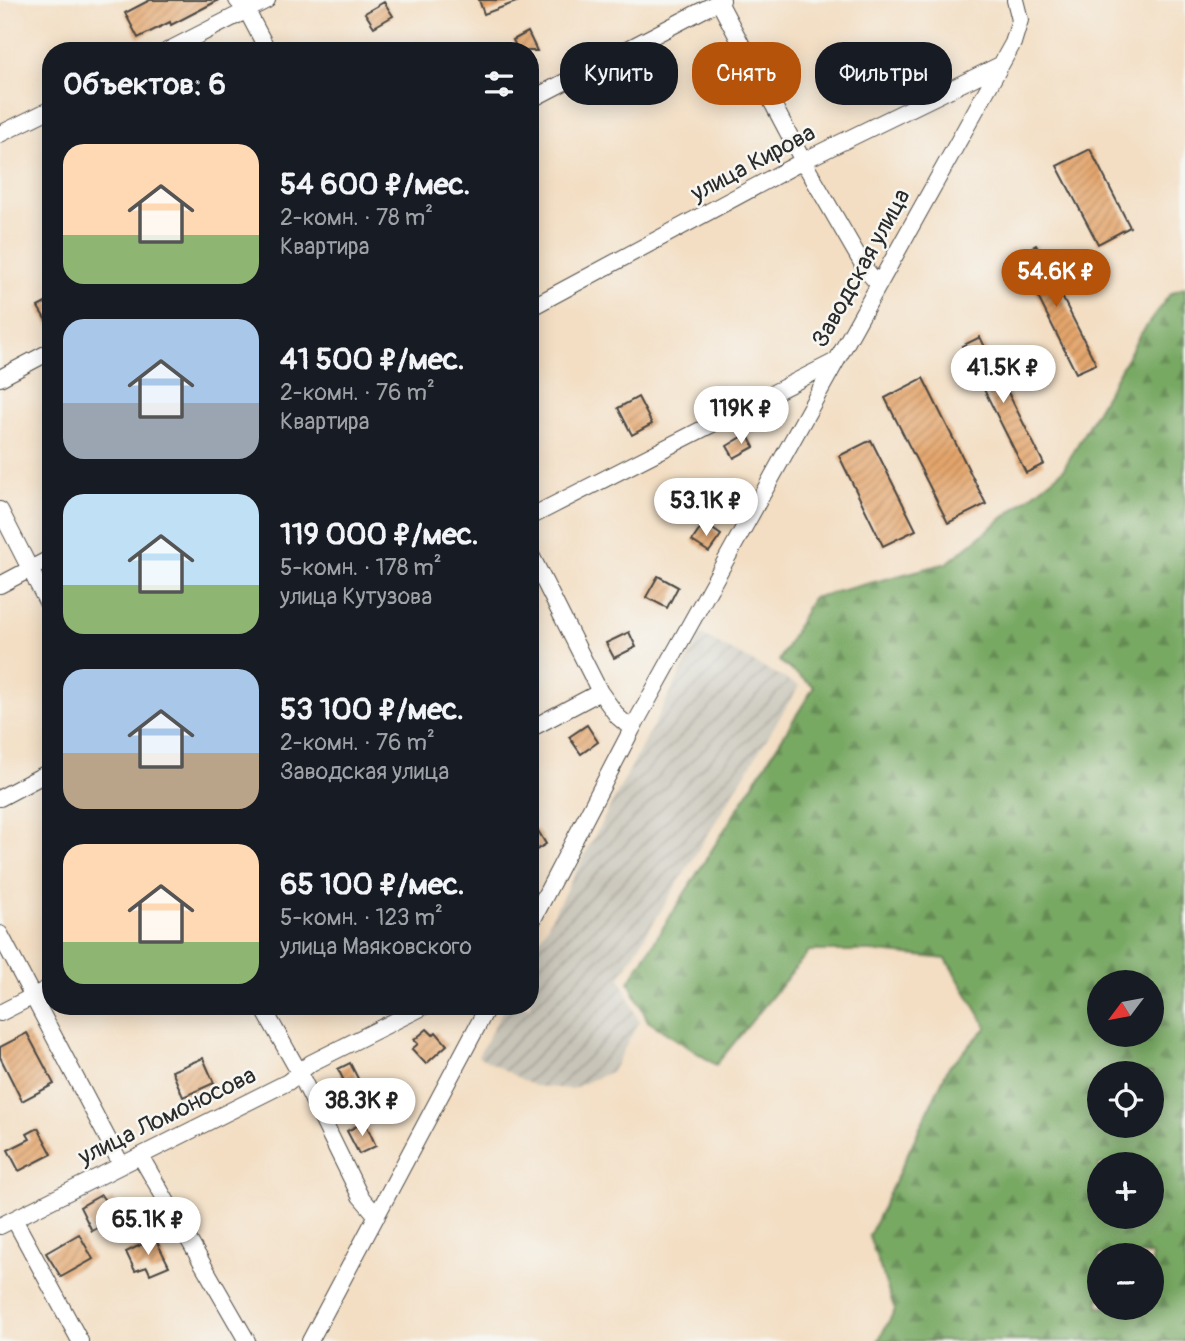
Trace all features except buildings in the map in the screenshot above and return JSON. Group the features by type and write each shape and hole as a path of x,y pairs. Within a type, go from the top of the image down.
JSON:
{"street":[{"path":"182,42 242,5 267,0"},
{"name":"Заводская улица","path":"539,908 632,729 1018,32 1020,20 1015,0"},
{"path":"539,95 720,1 803,161 866,270 878,284"},
{"path":"242,5 263,42"},
{"name":"улица Кирова","path":"539,303 803,161 1000,65"},
{"path":"0,134 42,113"},
{"path":"0,378 42,357"},
{"path":"539,512 836,361"},
{"path":"0,510 42,593"},
{"path":"0,585 42,562"},
{"path":"539,571 600,692 618,717 632,729"},
{"path":"539,724 600,692"},
{"path":"0,798 42,776"},
{"path":"0,934 42,1014"},
{"path":"0,1013 42,992"},
{"path":"42,1015 121,1164"},
{"path":"267,1015 299,1072 360,1196 377,1216"},
{"name":"улица Ломоносова","path":"7,1222 288,1082 312,1063 407,1015"},
{"path":"310,1341 483,1015"},
{"path":"141,1157 247,1341"},
{"path":"7,1222 80,1341"}],"shaded area":[{"path":"701,635 799,686 620,977 639,1022 612,1071 571,1089 534,1086 478,1056 500,1015 539,1015 539,941"}],"green space":[{"path":"1185,287 1185,1341 878,1341 895,1310 869,1236 948,1068 987,1027 946,959 870,951 809,951 716,1065 648,1021 629,982 814,687 779,661 812,598 947,563 1063,470 1140,335 1170,294"}]}
